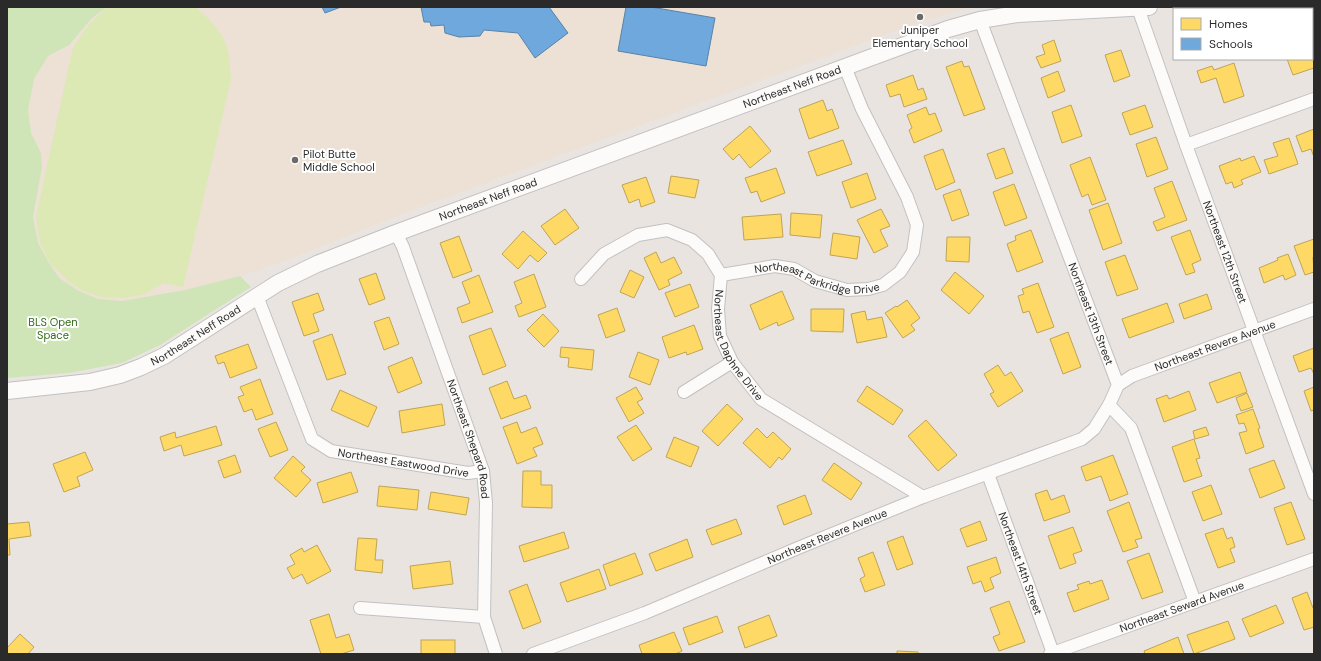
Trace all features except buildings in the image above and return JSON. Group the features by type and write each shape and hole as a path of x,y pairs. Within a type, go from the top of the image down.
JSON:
{"main road":[{"name":"Northeast Neff Road","path":"7,391 90,382 120,375 164,356 257,296 317,264 396,233 948,29 980,20 1018,14 1144,8"}],"street":[{"name":"Northeast 12th Street","path":"1144,8 1186,145 1314,494"},
{"name":"Northeast 13th Street","path":"980,20 1118,385"},
{"name":"Northeast Parkridge Drive","path":"721,275 775,266 794,269 815,281 847,290 868,289 883,285 900,272 913,252 917,225 907,197 862,108 845,67"},
{"path":"1186,145 1314,99"},
{"name":"Northeast Daphne Drive","path":"581,279 604,254 638,235 667,230 692,240 708,254 721,275 718,309 720,336 732,362 760,399 923,497"},
{"name":"Northeast Shepard Road","path":"396,233 403,247 483,471 486,503 484,618 496,654"},
{"name":"Northeast Eastwood Drive","path":"257,296 312,439 331,451 468,473 483,471"},
{"name":"Northeast Revere Avenue","path":"1118,385 1132,376 1314,309"},
{"path":"684,392 732,362"},
{"path":"1118,385 1109,405 1131,428 1195,602"},
{"name":"Northeast Revere Avenue","path":"533,654 645,613 923,497 1082,438 1094,429 1109,405"},
{"name":"Northeast 14th Street","path":"988,474 1051,654"},
{"name":"Northeast Seward Avenue","path":"1051,654 1314,559"},
{"path":"360,608 484,618"}],"shaded area":[{"name":"Pilot Butte Middle School","path":"107,7 970,7 905,27 404,213 279,263 240,276 185,290 122,301 98,299 79,291 59,278 38,243 33,217 42,167 41,153 31,133 28,110 34,79 48,56 69,45 92,18"}],"green space":[{"name":"BLS Open Space","path":"7,7 107,7 92,18 69,45 48,56 34,79 28,110 31,133 41,153 42,167 33,217 38,243 59,278 79,291 98,299 122,301 185,290 240,276 251,287 160,345 122,363 69,373 7,378"},
{"path":"109,7 195,7 210,20 225,42 228,52 231,79 183,287 163,283 145,294 124,298 101,297 81,290 67,280 50,263 40,243 36,217 72,51 88,26"}],"place":[{"name":"Juniper Elementary School","path":"920,17"},
{"name":"Pilot Butte Middle School","path":"295,160"}]}
